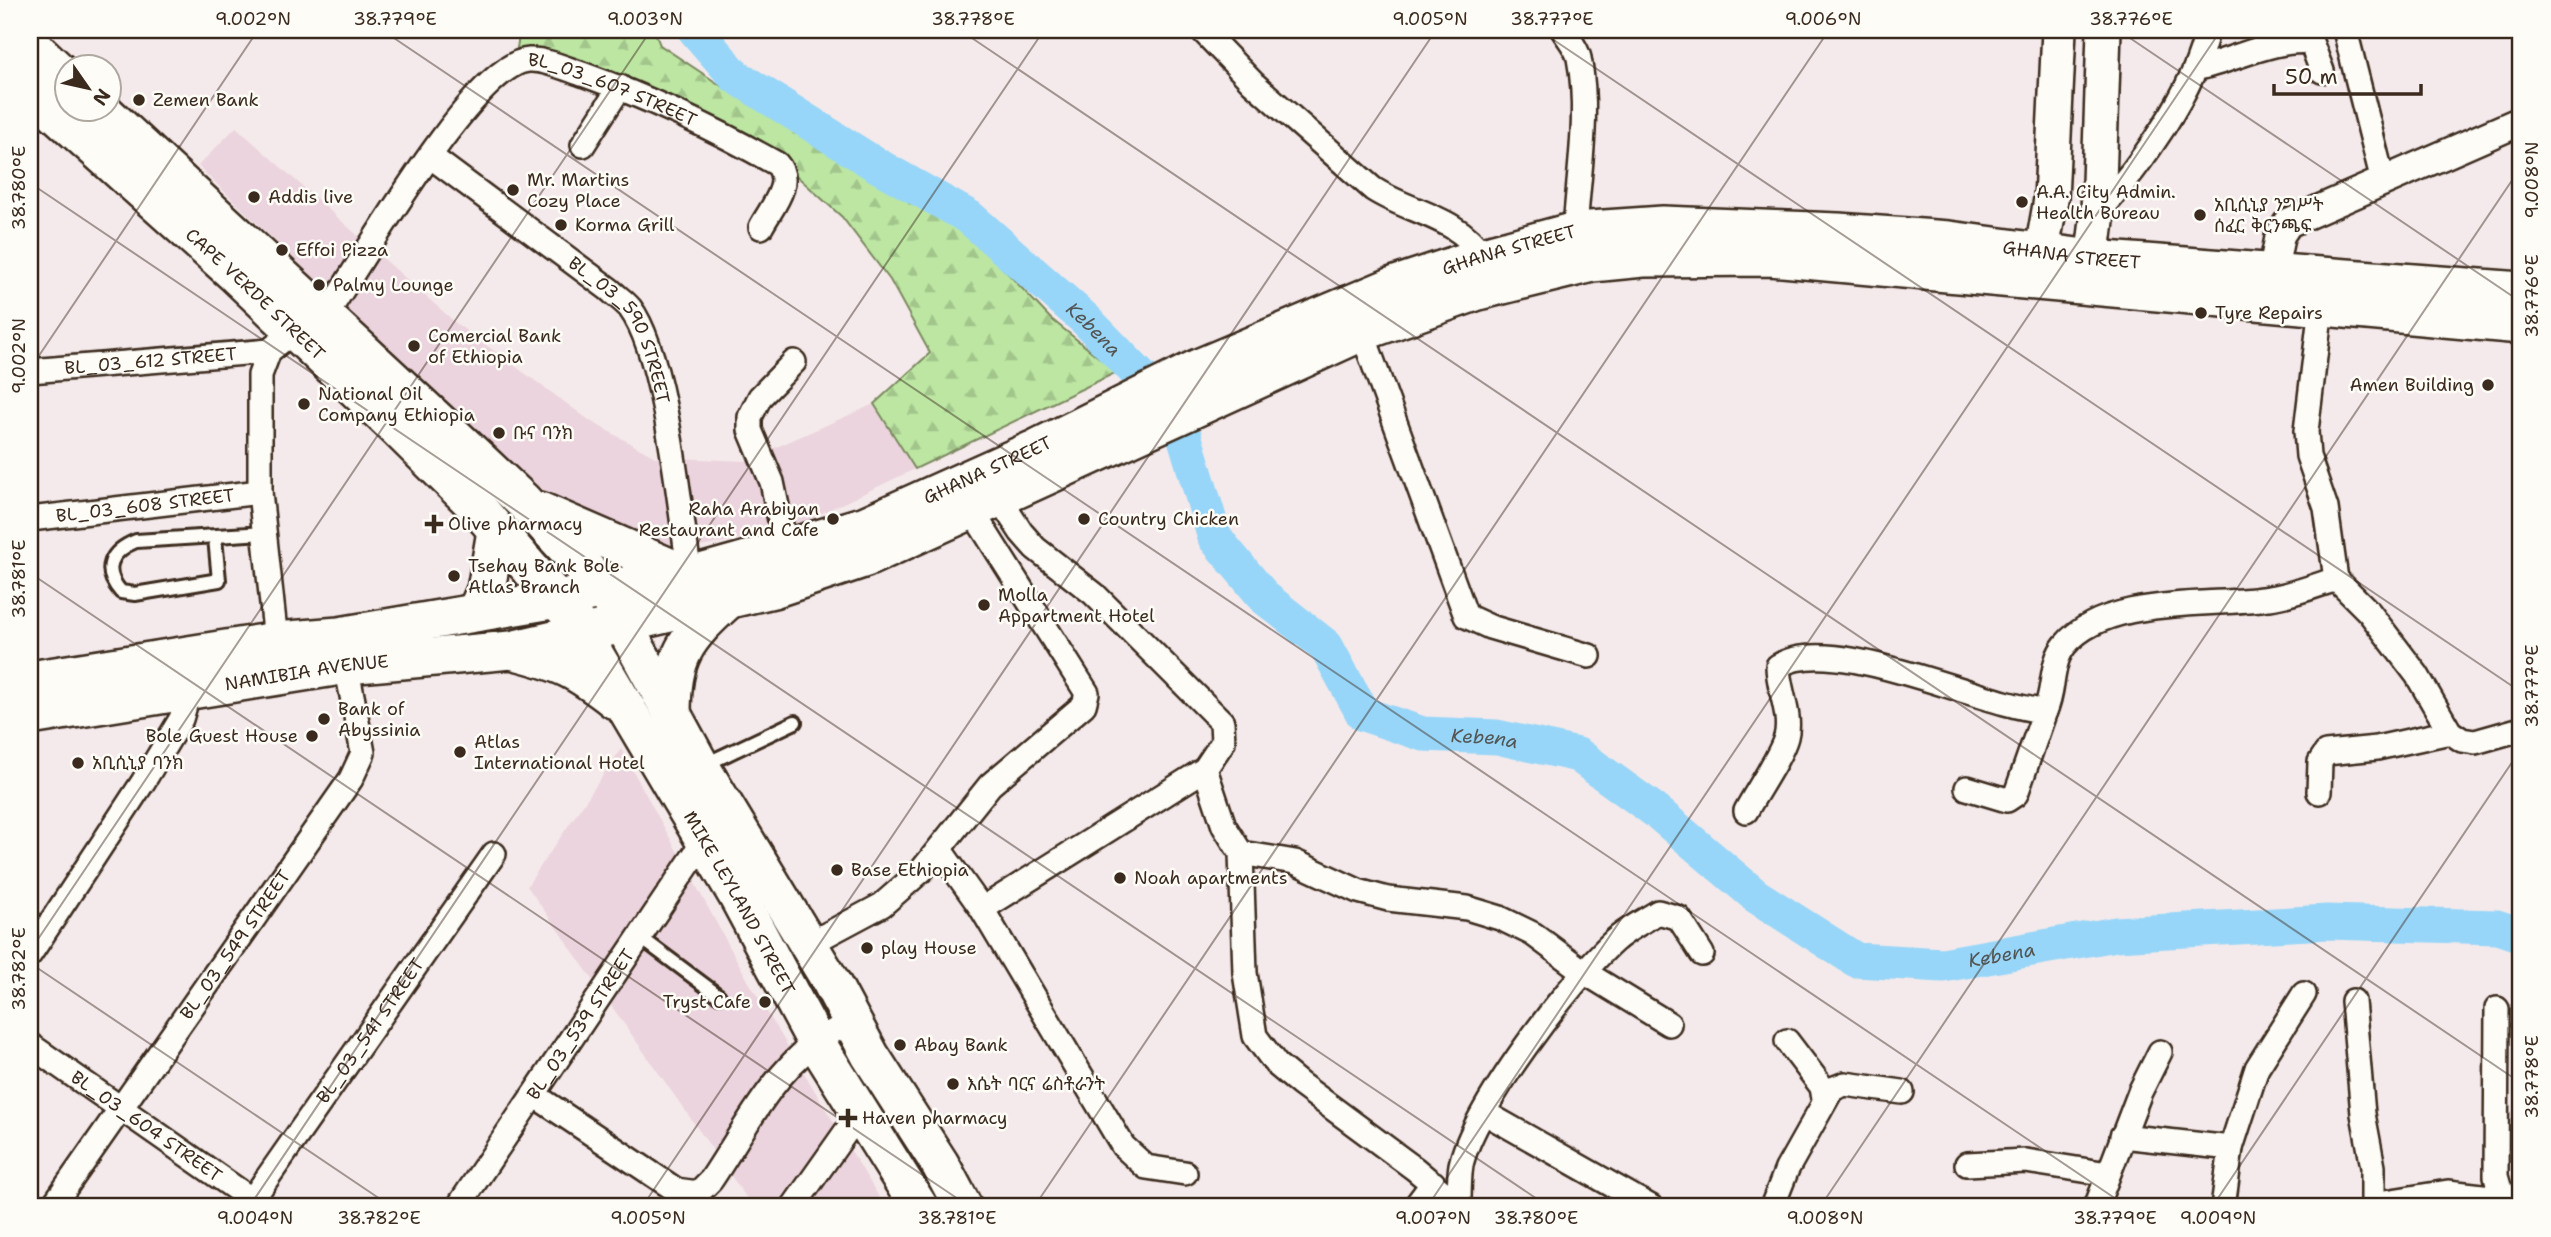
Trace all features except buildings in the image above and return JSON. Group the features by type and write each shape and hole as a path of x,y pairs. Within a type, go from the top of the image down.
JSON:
{"main road":[{"path":"2040,267 2051,200 2059,30"},
{"path":"2090,273 2098,212 2101,33"},
{"name":"CAPE VERDE STREET","path":"30,44 42,93 438,468 558,599"},
{"name":"CAPE VERDE STREET","path":"112,122 299,335 523,501 604,589 623,623"},
{"name":"GHANA STREET","path":"558,599 690,576 866,525 1101,435 1222,399 1281,352 1393,286 1483,256 1576,231 1663,225 2090,273 2321,307 2521,325"},
{"name":"GHANA STREET","path":"582,633 773,589 866,558 985,505 1101,435 1198,368 1281,352 1362,332 1422,309 1521,279 1592,263 1643,258 1948,257"},
{"name":"GHANA STREET","path":"2090,273 2273,271 2521,291"},
{"path":"523,501 556,519 690,576"},
{"path":"476,612 486,590 496,531"},
{"name":"NAMIBIA AVENUE","path":"30,716 189,692 476,612 558,599"},
{"name":"MIKE LEYLAND STREET","path":"558,599 582,633 628,710 787,984 816,1042 919,1207"},
{"path":"672,715 676,664 702,624 728,600"},
{"name":"MIKE LEYLAND STREET","path":"623,623 763,874 809,944 870,1055 940,1164 963,1207"},
{"name":"NAMIBIA AVENUE","path":"30,680 276,641 343,650 511,650 582,633"},
{"path":"511,650 559,662 583,675 628,710"}],"street":[{"path":"1202,30 1253,83 1373,189 1394,203 1410,206 1461,230 1483,256"},
{"path":"1563,30 1578,56 1581,84 1583,115 1576,231"},
{"path":"2098,212 2128,178 2198,68 2207,30"},
{"path":"2345,30 2383,181"},
{"path":"2198,68 2276,44 2302,41 2311,42 2322,71"},
{"name":"BL_03_607 STREET","path":"276,641 260,492 260,375 299,335 363,253 430,156 486,86 511,65 529,60 620,87 711,127 783,170 784,185 761,227"},
{"path":"583,145 620,87"},
{"path":"2273,271 2280,235 2288,223 2521,121"},
{"name":"BL_03_590 STREET","path":"430,156 610,290 630,308 652,357 670,440 690,576"},
{"path":"2321,307 2305,431 2308,456 2326,508 2336,579 2369,612 2417,675 2450,732 2462,740 2475,742 2521,729"},
{"path":"1362,332 1466,617 1490,627 1589,656"},
{"name":"BL_03_612 STREET","path":"30,371 299,335"},
{"path":"786,549 772,482 750,430 750,417 760,397 794,362"},
{"name":"BL_03_608 STREET","path":"30,519 260,492"},
{"path":"982,909 1205,769 1223,743 1222,722 1094,594 985,505"},
{"path":"809,944 882,905 940,850 990,785 1084,705 1087,693 985,505"},
{"path":"1967,788 2007,800 2016,794 2051,698 2056,661 2064,646 2076,635 2106,619 2157,605 2224,604 2273,598 2336,579"},
{"name":"BL_03_549 STREET","path":"52,1207 119,1107 351,779 363,753 343,650"},
{"path":"1745,811 1786,737 1786,715 1778,674 1779,666 1786,661 1824,658 1856,662 1926,678 2024,709 2045,710"},
{"path":"30,954 144,782 181,719 189,692"},
{"path":"2319,792 2320,762 2326,754 2377,748 2450,732"},
{"path":"1205,769 1224,826 1241,853 1245,973 1255,1037 1276,1065 1433,1183 1459,1207"},
{"name":"BL_03_539 STREET","path":"458,1207 704,841"},
{"path":"940,850 982,909 1124,1146 1146,1167 1185,1173"},
{"path":"1241,853 1294,862 1358,891 1388,899 1467,908 1500,918 1533,934 1584,972 1669,1024"},
{"name":"BL_03_541 STREET","path":"253,1205 494,854"},
{"path":"1459,1207 1462,1164 1485,1113 1517,1061 1584,972 1615,940 1658,912 1679,918 1702,954"},
{"path":"2223,1207 2231,1148 2257,1068 2304,993"},
{"path":"2353,1001 2362,1114 2373,1167 2373,1205 2448,1192 2515,1203"},
{"path":"2497,1009 2496,1176 2500,1190 2515,1203"},
{"path":"534,1095 670,1199 698,1193 711,1180 795,1060 816,1042 852,1021"},
{"path":"1787,1041 1822,1087 1824,1099"},
{"name":"BL_03_604 STREET","path":"30,1045 253,1205"},
{"path":"2096,1207 2122,1136 2160,1052"},
{"path":"1772,1207 1787,1169 1832,1089 1845,1084 1902,1092"},
{"path":"793,1207 860,1112"},
{"path":"1485,1113 1651,1207"},
{"path":"2122,1136 2231,1148"},
{"path":"1967,1164 2026,1161 2108,1174"},
{"path":"1415,1207 1433,1183"}],"lane":[{"path":"215,538 219,580 135,594 121,592 113,583 111,562 119,548 136,541 265,533"},
{"path":"701,767 795,722"},
{"path":"640,937 719,996"}],"shaded area":[{"path":"236,127 457,324 592,422 655,457 745,461 874,404 915,469 793,527 688,550 592,519 530,482 428,390 198,166"},
{"path":"621,749 749,982 885,1207 753,1207 527,886"}],"green space":[{"path":"520,30 654,30 660,45 726,89 964,227 1050,318 1117,372 915,469 874,404 930,353 890,280 842,217 788,168 617,76 517,48"}],"waterway":[{"name":"Kebena","path":"695,30 735,76 875,164 969,217 1086,320 1151,387 1174,402 1215,538 1265,598 1326,646 1363,714 1423,734 1497,737 1578,755 1657,812 1756,896 1856,960 1943,965 2116,934 2327,922 2497,927 2521,935"}],"place":[{"name":"Zemen Bank","path":"139,100"},
{"name":"Mr. Martins Cozy Place","path":"513,190"},
{"name":"Addis live","path":"254,197"},
{"name":"A.A. City Admin. Health Bureau","path":"2022,202"},
{"name":"አቢሲኒያ ንግሥት ሰፈር ቅርንጫፍ","path":"2200,215"},
{"name":"Korma Grill","path":"561,225"},
{"name":"Effoi Pizza","path":"282,250"},
{"name":"Palmy Lounge","path":"319,285"},
{"name":"Tyre Repairs","path":"2201,313"},
{"name":"Comercial Bank of Ethiopia","path":"414,346"},
{"name":"Amen Building","path":"2488,385"},
{"name":"National Oil Company Ethiopia","path":"304,404"},
{"name":"ቡና ባንክ","path":"499,433"},
{"name":"Raha Arabiyan Restaurant and Cafe","path":"833,519"},
{"name":"Country Chicken","path":"1084,519"},
{"name":"Olive pharmacy","path":"434,524"},
{"name":"Tsehay Bank Bole Atlas Branch","path":"454,576"},
{"name":"Molla Appartment Hotel","path":"984,605"},
{"name":"Bank of Abyssinia","path":"324,719"},
{"name":"Bole Guest House","path":"312,736"},
{"name":"Atlas International Hotel","path":"460,752"},
{"name":"አቢሲኒያ ባንክ","path":"78,763"},
{"name":"Base Ethiopia","path":"837,870"},
{"name":"Noah apartments","path":"1120,878"},
{"name":"play House","path":"867,948"},
{"name":"Tryst Cafe","path":"765,1002"},
{"name":"Abay Bank","path":"900,1045"},
{"name":"እሴት ባርና ሬስቶራንት","path":"953,1084"},
{"name":"Haven pharmacy","path":"848,1118"}]}
